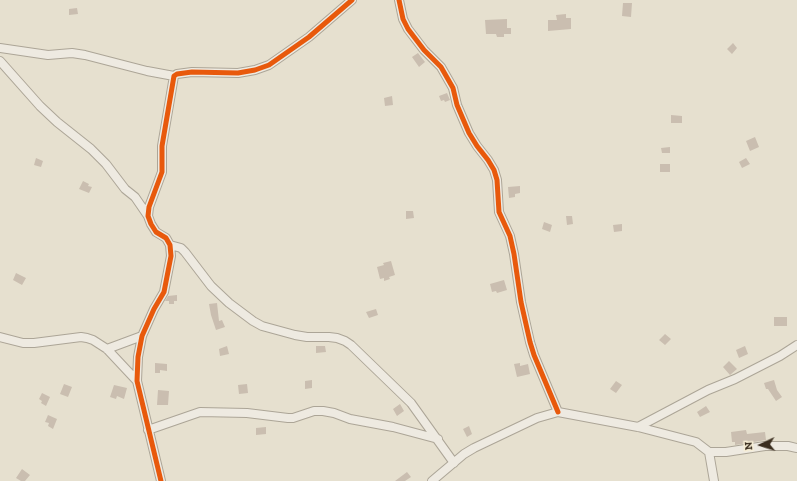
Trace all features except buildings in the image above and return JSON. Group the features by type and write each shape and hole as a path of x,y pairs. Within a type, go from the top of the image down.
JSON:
{"street":[{"path":"0,48 42,54 72,53 85,55 147,71 174,76 176,74 192,72 238,73 255,70 269,65 309,37 352,0"},
{"path":"399,0 402,19 424,50 441,68 453,88 469,133 476,146 494,170 497,180 499,212 510,236 521,302 530,342 558,412"},
{"path":"0,61 52,117 91,149 106,164 125,189 135,197 148,216 156,232 166,238 170,245 171,256 164,292 154,309 142,336 138,357 137,381 161,481"},
{"path":"148,216 149,207 162,172 162,146 174,76"},
{"path":"170,245 181,248 211,286 229,303 262,326 295,335 307,337 329,337 345,341 411,403 454,463"},
{"path":"107,349 142,336"},
{"path":"0,337 23,343 81,337 94,340 107,349 137,381"},
{"path":"638,427 708,390 735,379 780,356 797,345"},
{"path":"148,430 200,412 293,418 314,411 323,411 334,413 350,419 393,427 438,439"},
{"path":"432,481 474,448 537,418 558,412 638,427 687,439 696,442 709,452 726,452 765,446 788,446 797,448"},
{"path":"709,452 714,481"}],"cycle path":[{"path":"161,481 137,381 138,357 142,336 154,309 164,292 171,256 170,245 166,238 156,232 148,216 149,207 162,172 162,146 174,76 177,74 192,72 238,73 255,70 269,65 309,37 352,0"},
{"path":"399,0 403,19 408,29 424,50 441,67 453,88 457,105 469,133 494,170 497,180 499,212 510,236 521,302 530,342 558,412"}]}
